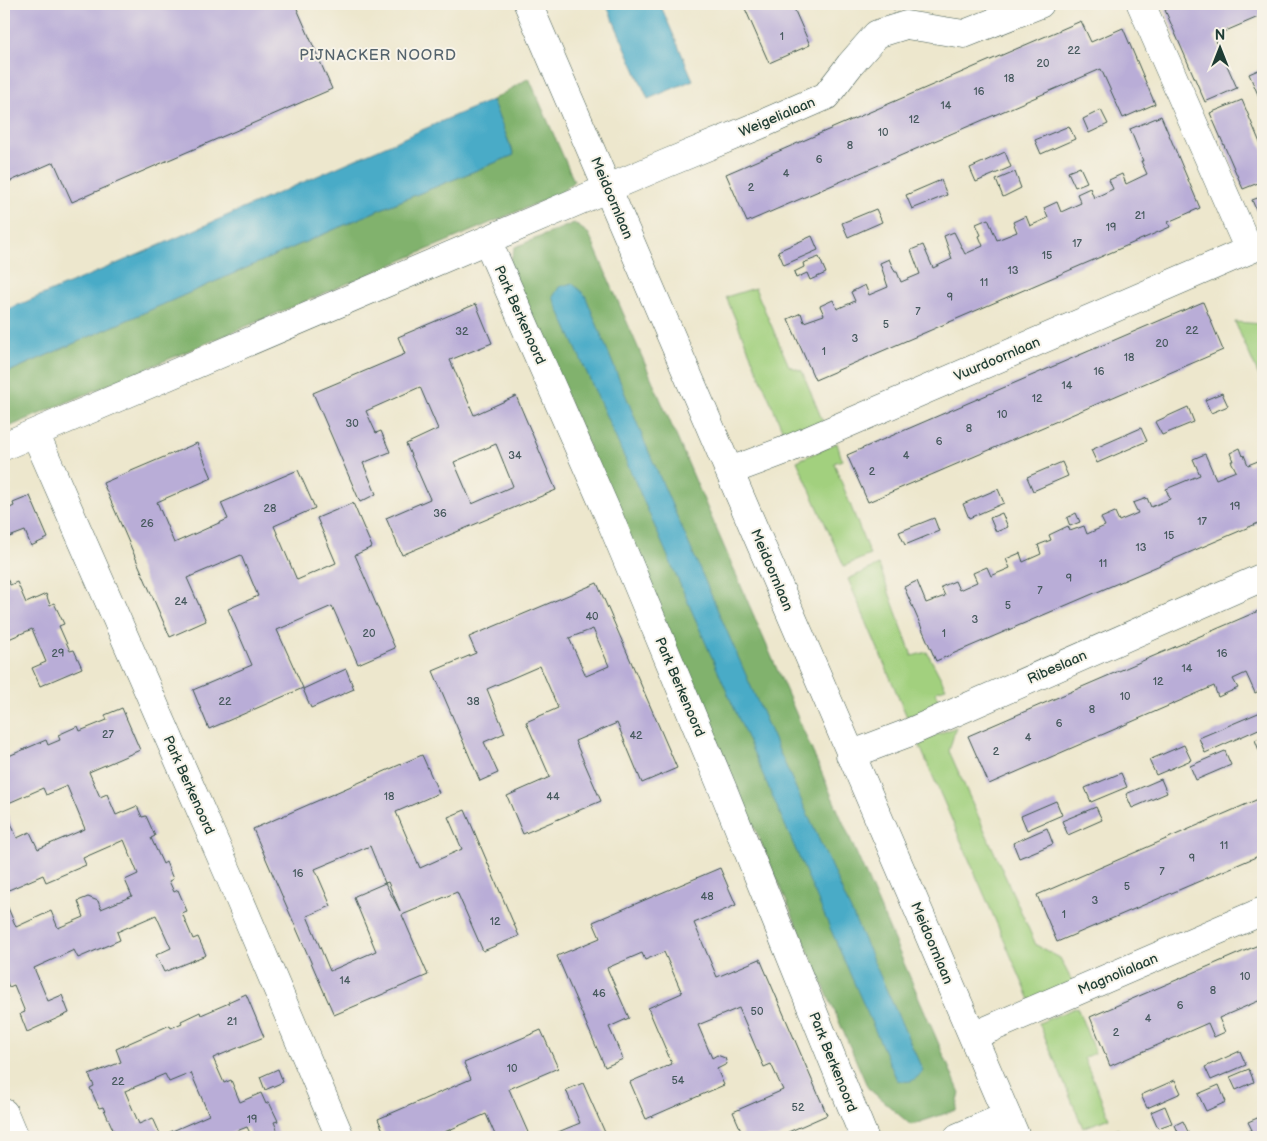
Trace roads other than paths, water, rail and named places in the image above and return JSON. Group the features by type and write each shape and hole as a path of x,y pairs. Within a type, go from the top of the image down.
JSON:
{"street":[{"name":"Meidoornlaan","path":"528,4 1011,1127"},
{"name":"Weigelialaan","path":"608,189 826,96 877,34 906,24 964,34 1040,4"},
{"path":"1141,4 1256,247"},
{"path":"4,446 608,189"},
{"name":"Park Berkenoord","path":"487,240 607,512 728,801 864,1137"},
{"name":"Vuurdoornlaan","path":"730,471 786,450 1256,247"},
{"name":"Park Berkenoord","path":"35,433 229,876 340,1137"},
{"name":"Ribeslaan","path":"850,755 908,733 1263,577"},
{"name":"Magnolialaan","path":"972,1036 1263,911"},
{"path":"4,1113 14,1137"},
{"path":"958,1137 1011,1127"}],"water":[{"path":"606,4 660,4 693,80 648,99"},
{"path":"492,100 514,155 381,209 4,374 4,311 142,253"},
{"path":"572,283 585,295 645,443 776,744 923,1071 912,1081 897,1080 553,297 559,287"}],"district":[{"name":"PIJNACKER NOORD","path":"378,55"}]}
